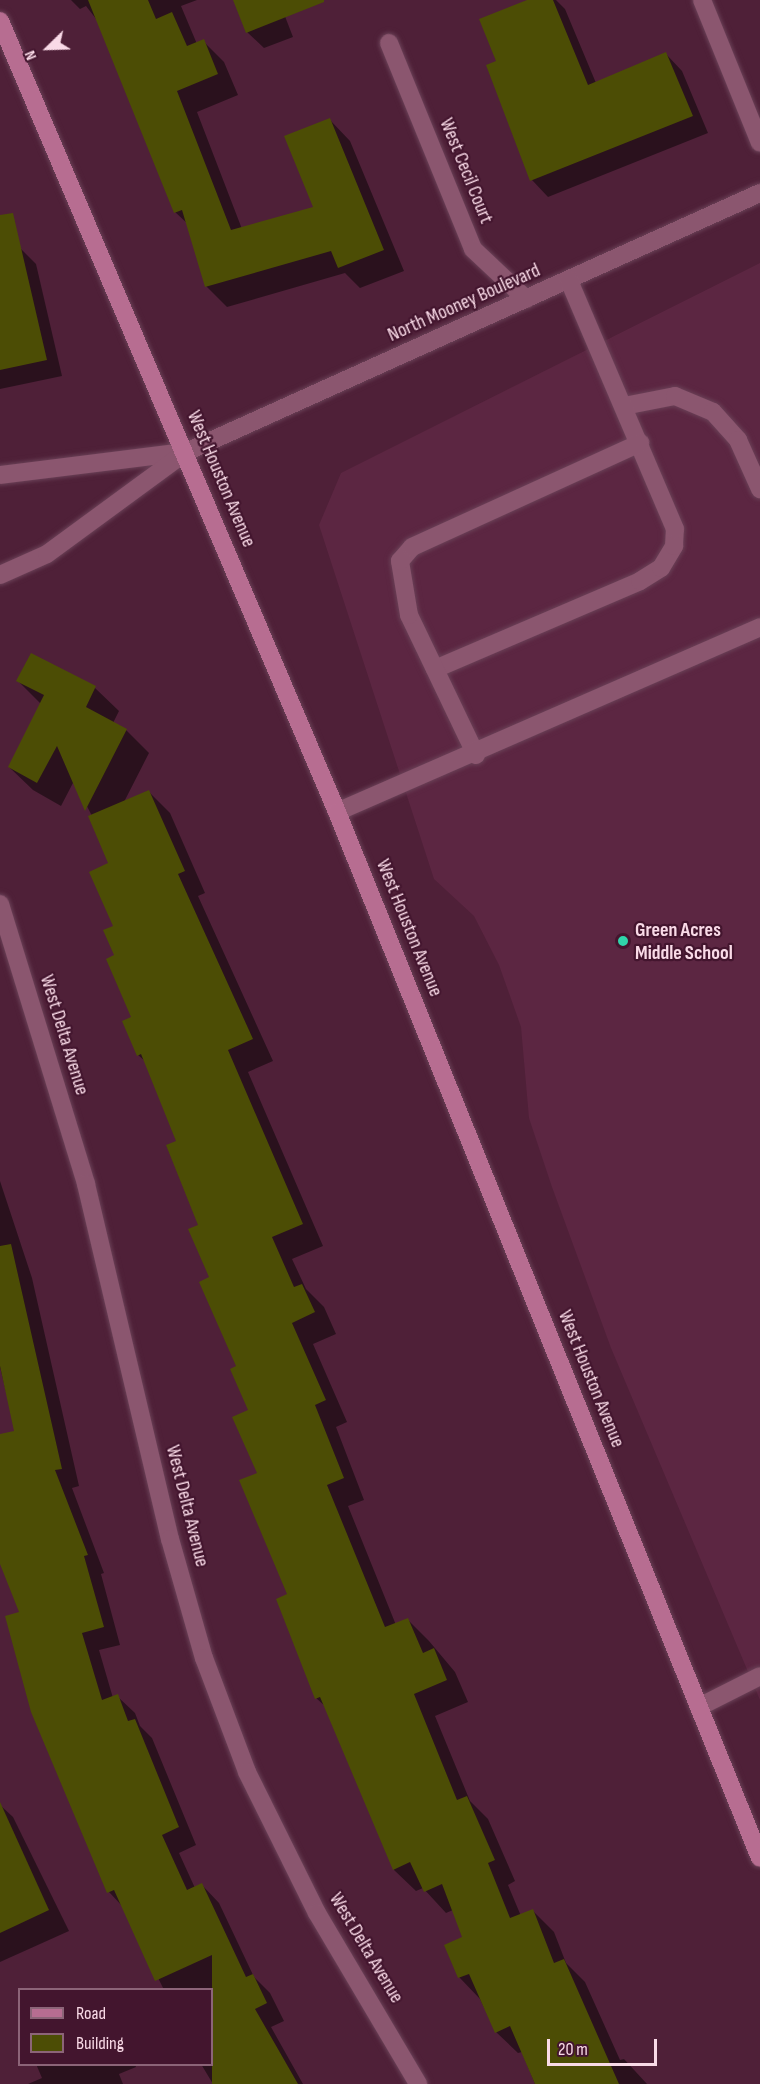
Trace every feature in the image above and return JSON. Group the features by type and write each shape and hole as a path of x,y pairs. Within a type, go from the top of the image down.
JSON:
{"main road":[{"name":"West Houston Avenue","path":"0,21 338,812 760,1858"}],"street":[{"path":"702,0 760,143"},
{"name":"West Cecil Court","path":"389,43 473,249 526,299"},
{"name":"North Mooney Boulevard","path":"0,574 47,554 186,452 760,193"},
{"path":"435,669 640,581 661,568 669,558 675,529 569,280"},
{"path":"624,406 675,396 713,412 738,440 760,489"},
{"path":"476,755 409,615 400,561 412,547 640,444"},
{"name":"North Mooney Boulevard","path":"0,475 186,452"},
{"path":"338,812 476,755 760,627"},
{"name":"West Delta Avenue","path":"0,904 86,1184 170,1539 204,1658 247,1772 317,1913 418,2084"},
{"path":"699,1707 760,1676"}],"shaded area":[{"name":"Green Acres Middle School","path":"760,263 760,1700 611,1348 552,1187 529,1118 521,1027 499,965 474,916 434,879 319,525 341,473"}],"building":[{"path":"88,0 148,0 156,19 172,12 187,46 204,39 218,74 177,91 231,230 313,207 284,136 330,118 384,250 338,268 331,251 205,287 182,210 174,213"},
{"path":"233,0 324,0 324,2 246,33"},
{"path":"527,0 553,0 588,85 666,52 693,116 530,181 486,65 496,61 479,19"},
{"path":"13,213 47,360 0,370 0,215"},
{"path":"31,653 96,686 86,707 127,729 85,811 57,746 37,783 8,767 44,695 16,681"},
{"path":"149,790 185,871 178,874 253,1039 228,1050 303,1224 272,1237 294,1287 302,1284 315,1312 292,1323 326,1400 315,1405 344,1478 327,1485 385,1627 408,1618 423,1653 434,1648 447,1680 414,1694 457,1800 467,1796 495,1860 488,1863 510,1918 533,1909 554,1963 564,1959 619,2084 535,2084 510,2026 495,2033 469,1974 458,1978 444,1945 462,1937 442,1884 424,1892 410,1862 393,1870 320,1697 315,1699 276,1599 287,1594 239,1480 257,1473 232,1417 248,1410 230,1369 236,1366 199,1282 209,1277 188,1229 198,1225 166,1145 176,1141 141,1054 137,1056 122,1021 131,1017 106,959 114,955 103,930 113,926 89,872 108,863 88,816"},
{"path":"11,1244 62,1469 55,1470 88,1555 84,1556 104,1627 82,1633 102,1700 118,1694 128,1721 135,1719 179,1827 162,1835 187,1890 202,1883 246,1977 253,1974 267,2003 255,2009 298,2084 212,2084 212,1955 155,1981 114,1890 107,1893 31,1712 5,1616 19,1612 0,1564 0,1434 14,1431 0,1366 0,1246"},
{"path":"0,1802 49,1910 0,1933"}],"place":[{"name":"Green Acres Middle School","path":"623,941"}]}
